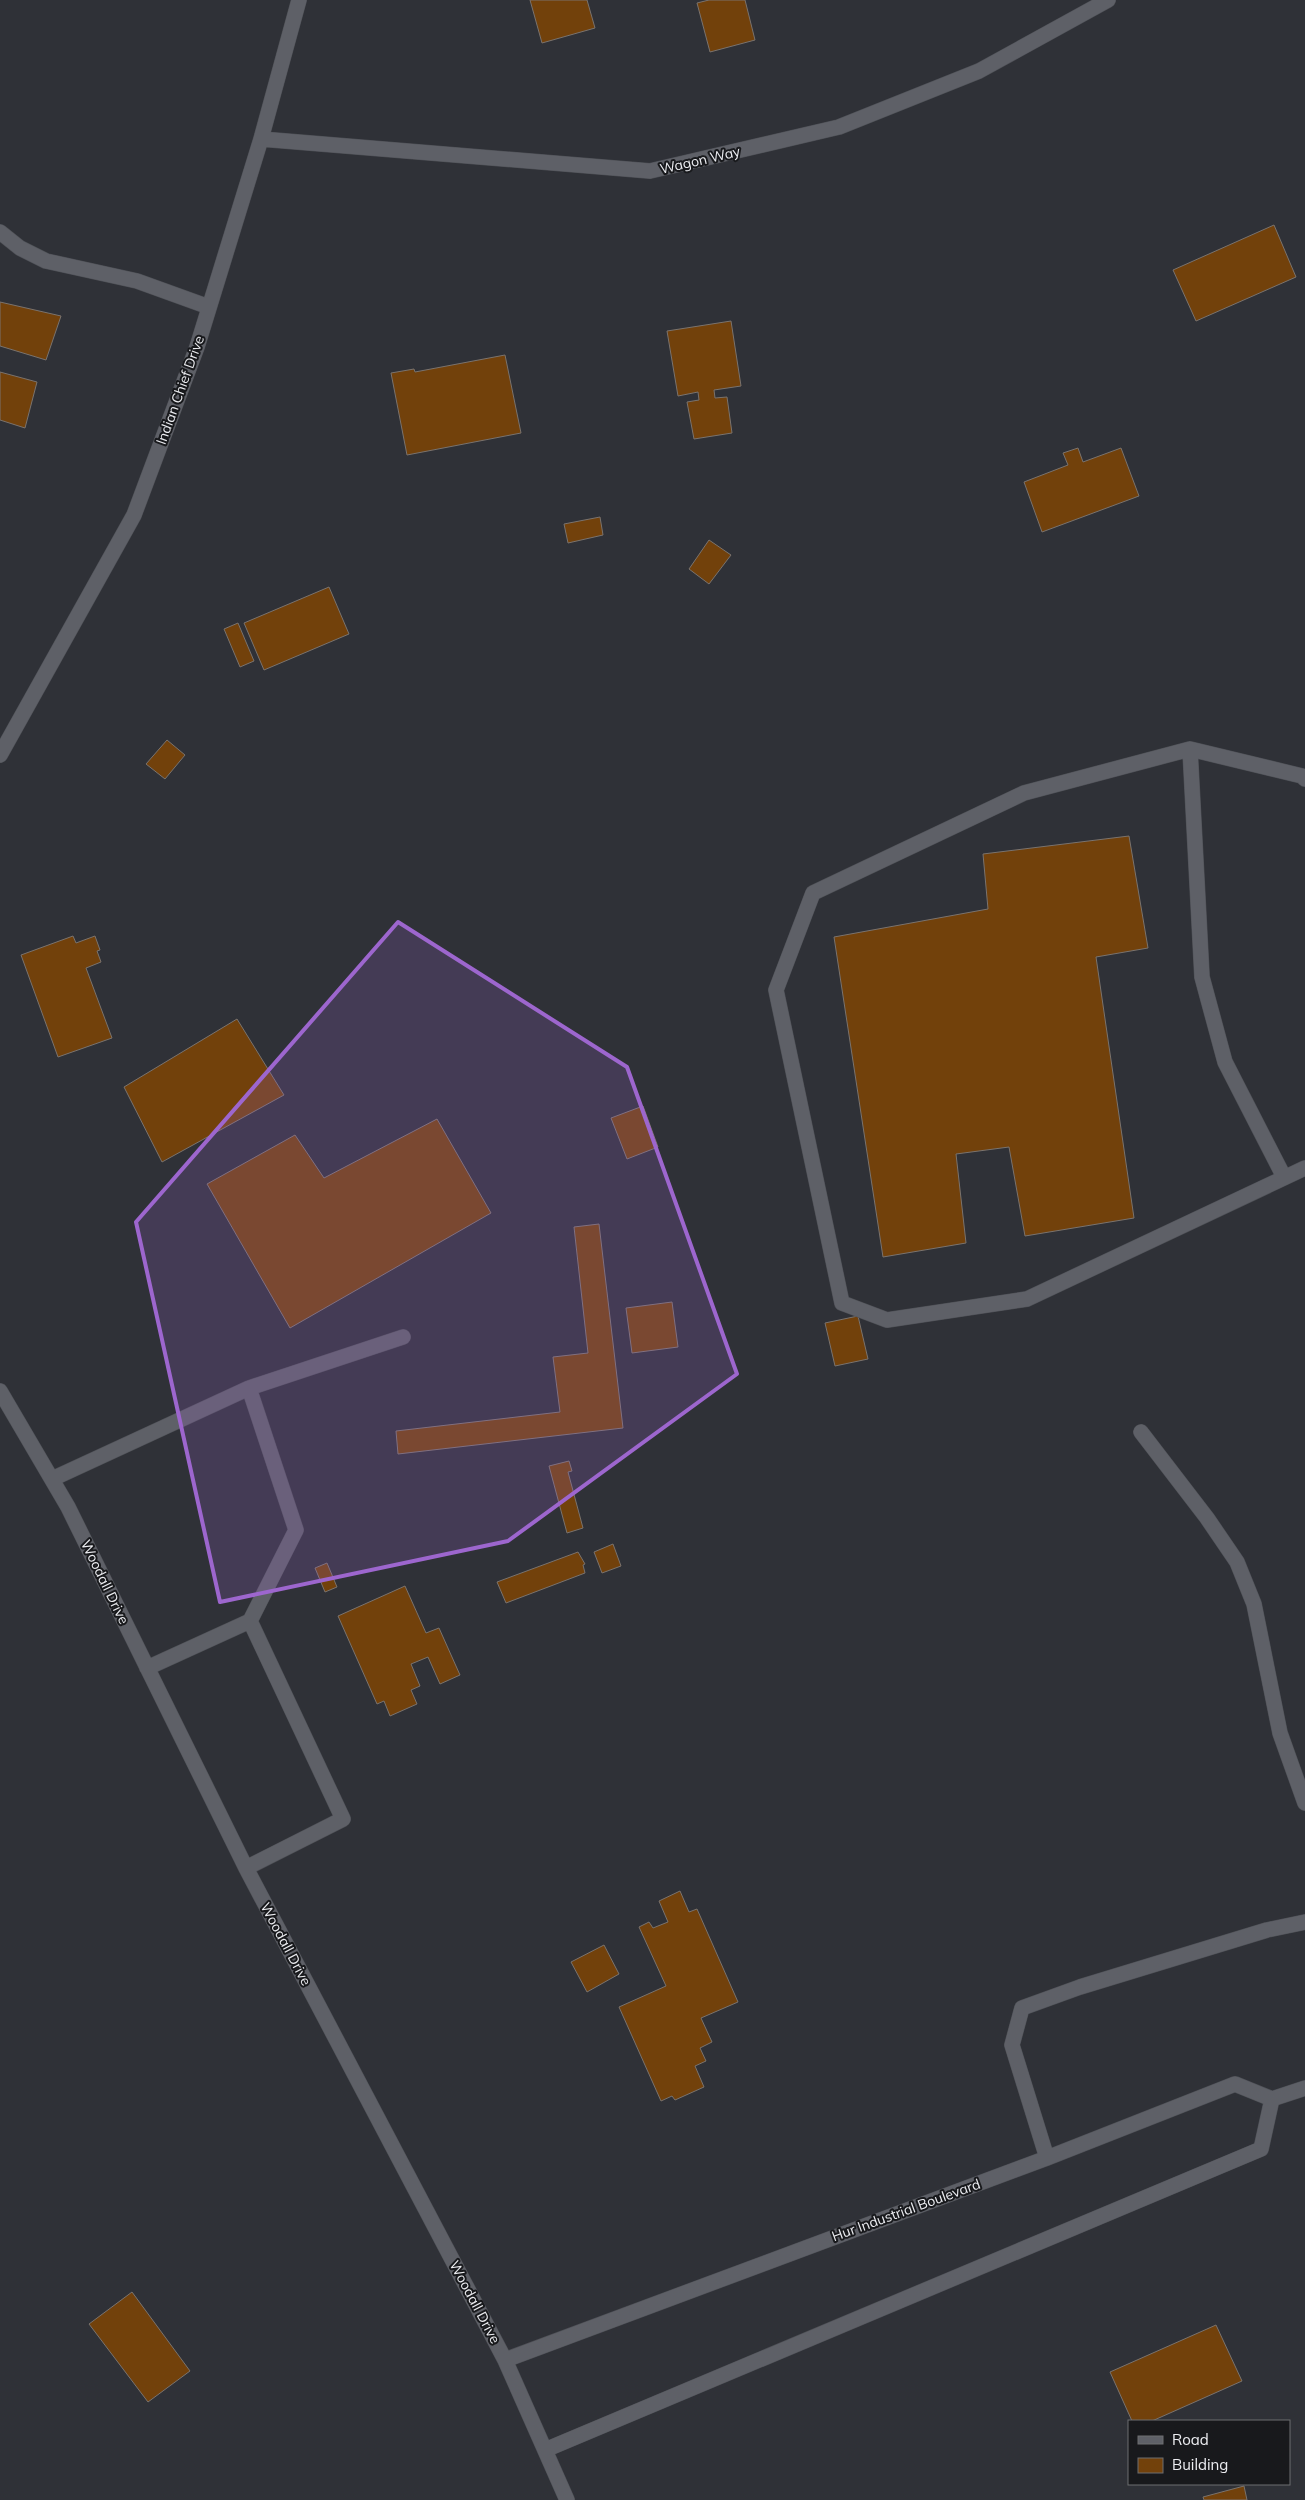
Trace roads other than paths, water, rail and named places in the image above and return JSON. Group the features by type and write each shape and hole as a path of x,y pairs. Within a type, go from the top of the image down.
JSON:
{"street":[{"name":"Indian Chief Drive","path":"0,755 134,516 197,347 261,139 299,0"},
{"name":"Wagon Way","path":"261,139 650,171 839,127 979,71 1108,0"},
{"path":"0,232 20,248 46,260 137,281 209,308"},
{"path":"1305,779 1302,776 1190,749 1024,792 813,893 776,990 842,1303 887,1320 1027,1299 1305,1168"},
{"path":"1190,749 1202,977 1225,1062 1284,1177"},
{"path":"52,1479 249,1388 402,1337"},
{"path":"147,1668 250,1620 296,1530 249,1388"},
{"name":"Woodall Drive","path":"0,1390 68,1507 246,1868 505,2360 567,2500"},
{"path":"1140,1432 1207,1518 1237,1562 1254,1604 1280,1733 1305,1803"},
{"path":"246,1868 343,1819 250,1620"},
{"path":"1047,2158 1012,2045 1022,2008 1080,1987 1267,1930 1305,1922"},
{"name":"Hur Industrial Boulevard","path":"505,2360 1047,2158 1235,2084 1272,2099"},
{"path":"545,2450 1261,2149 1272,2099 1305,2088"}]}
